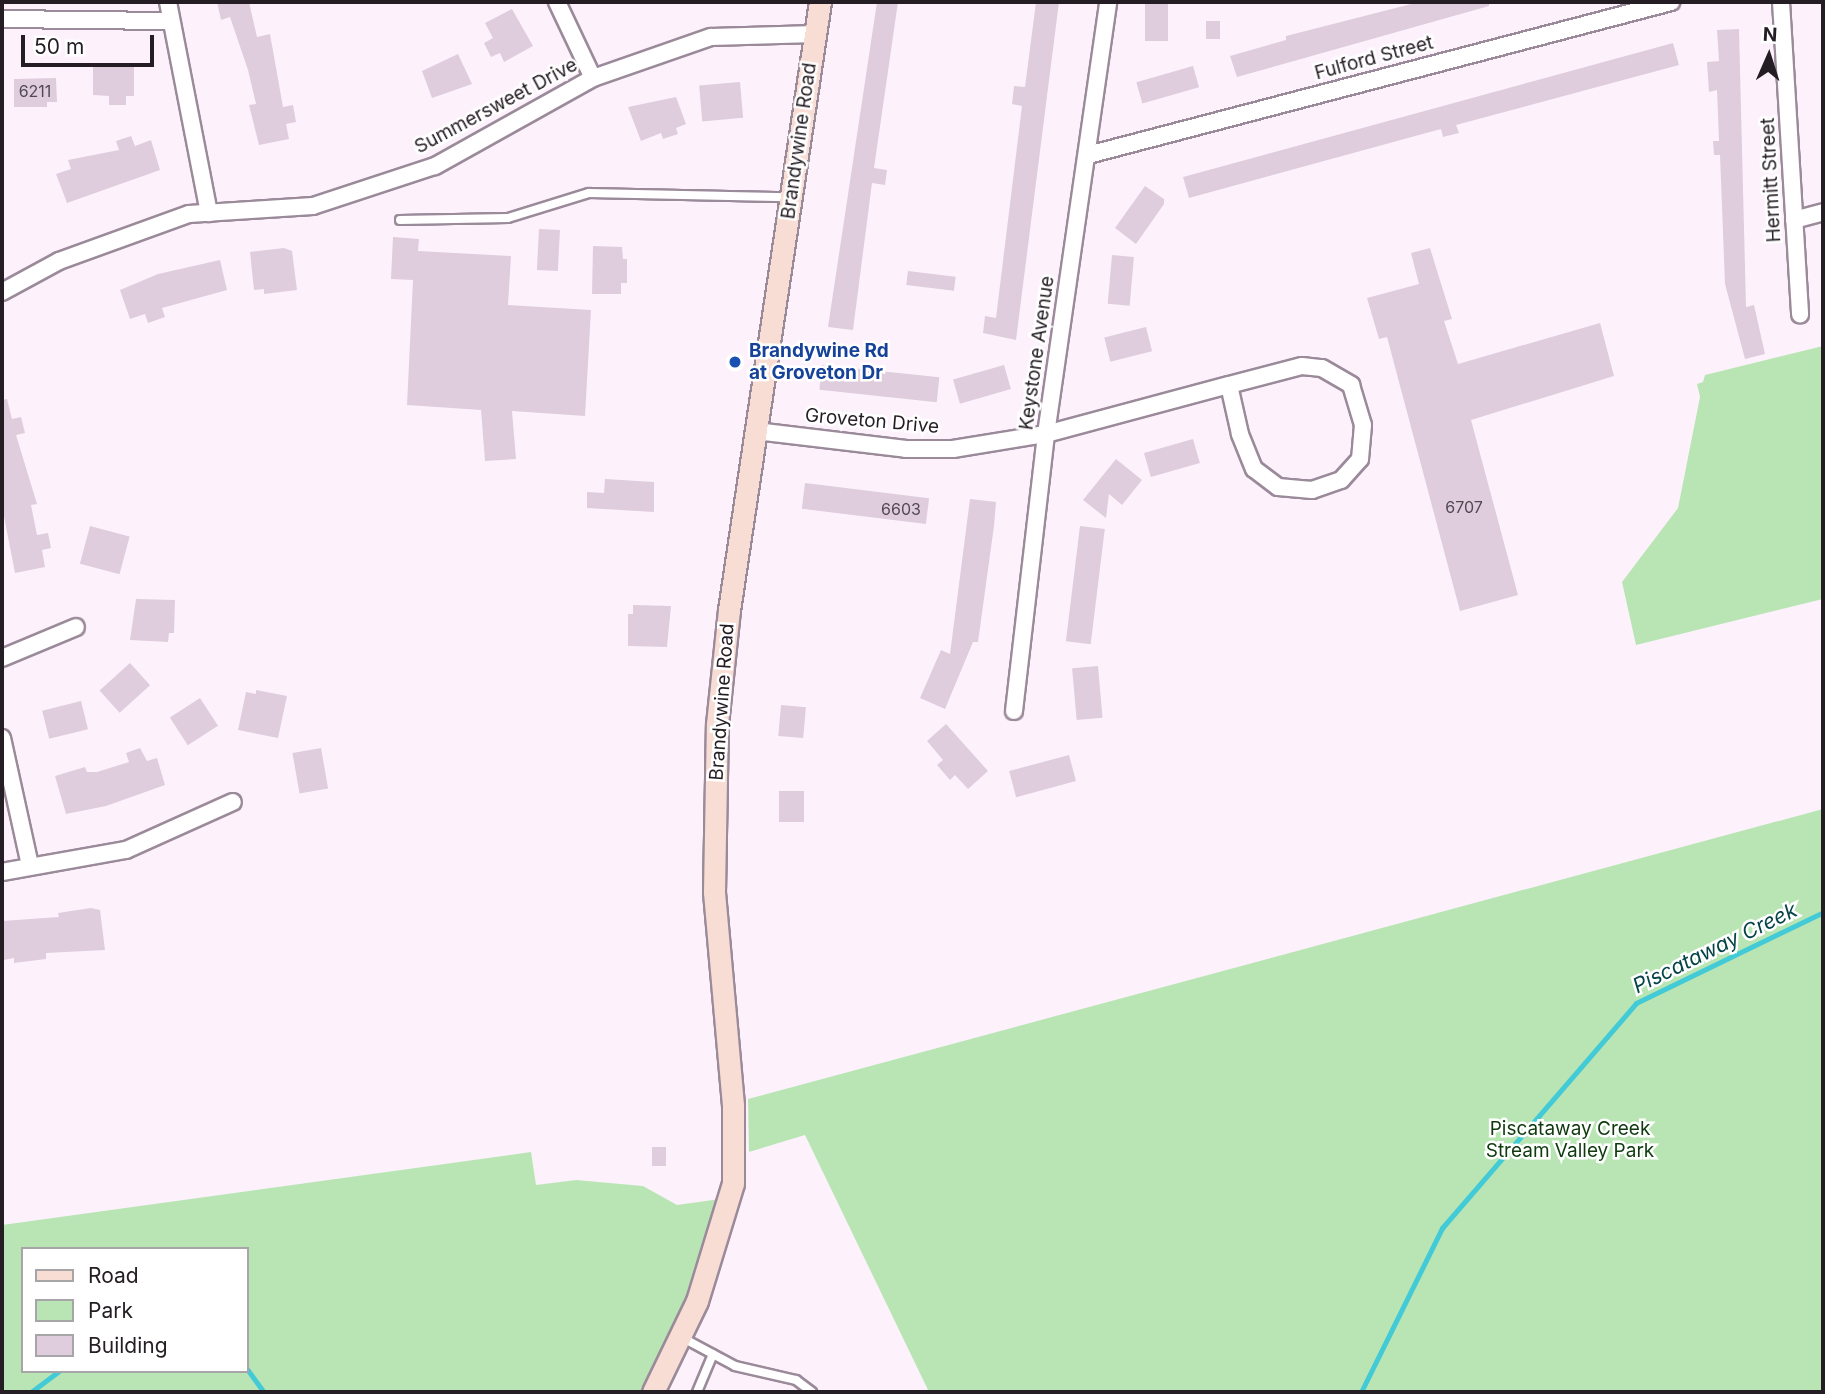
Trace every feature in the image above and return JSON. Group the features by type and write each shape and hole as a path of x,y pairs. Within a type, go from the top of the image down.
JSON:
{"main road":[{"name":"Brandywine Road","path":"653,1392 697,1301 733,1183 733,1105 713,849 717,724 729,610 820,2"}],"street":[{"path":"168,2 208,213"},
{"path":"557,2 593,78"},
{"name":"Keystone Avenue","path":"1014,711 1046,434 1108,2"},
{"name":"Fulford Street","path":"1088,155 1671,2"},
{"name":"Hermitt Street","path":"1781,2 1800,314"},
{"path":"2,19 171,21"},
{"name":"Summersweet Drive","path":"2,292 58,261 189,214 313,206 435,166 593,78 711,37 815,34"},
{"path":"1794,220 1823,212"},
{"name":"Groveton Drive","path":"756,431 918,449 953,449 1046,434 1229,385 1302,366 1322,368 1351,385 1363,425 1360,459 1341,480 1312,490 1278,487 1254,469 1240,434 1229,385"},
{"path":"2,658 76,627"},
{"path":"2,738 30,865"},
{"path":"2,872 30,865 88,860 126,850 233,802"}],"lane":[{"path":"400,220 508,218 589,193 791,197"},
{"path":"680,1337 735,1366 796,1380 812,1392"},
{"path":"697,1392 713,1354"}],"green space":[{"path":"1823,346 1823,599 1636,645 1622,582 1678,508 1700,397 1697,384 1703,382 1705,375"},
{"name":"Piscataway Creek Stream Valley Park","path":"1823,809 1823,1392 929,1392 805,1135 749,1152 748,1099"},
{"path":"531,1152 536,1185 576,1180 643,1186 677,1205 720,1199 704,1262 644,1392 2,1392 2,1225"}],"building":[{"path":"217,2 249,2 257,37 270,34 283,107 293,105 296,122 286,124 289,139 259,145 249,105 256,104 248,70 230,17 221,20"},
{"path":"877,2 898,2 874,168 887,170 885,185 872,183 853,330 828,327"},
{"path":"1036,2 1059,2 1016,340 983,333 985,316 996,318 1022,106 1012,104 1014,86 1025,87"},
{"path":"1145,2 1168,2 1168,41 1145,41"},
{"path":"1419,2 1489,2 1489,6 1237,77 1230,56 1286,40 1286,36"},
{"path":"512,9 533,46 504,62 500,53 491,57 484,43 493,38 485,23"},
{"path":"1206,21 1220,21 1220,39 1206,39"},
{"path":"1739,29 1746,307 1754,305 1765,354 1745,359 1725,284 1720,155 1714,155 1713,141 1719,141 1717,90 1709,92 1707,62 1719,61 1717,30"},
{"path":"1673,43 1679,65 1456,125 1459,133 1443,137 1441,129 1189,198 1183,177"},
{"path":"458,54 472,84 432,98 422,71"},
{"path":"134,63 134,96 126,96 126,105 109,105 109,96 93,95 93,65"},
{"path":"1193,66 1199,87 1142,103 1136,82"},
{"path":"56,78 57,102 47,102 47,107 14,107 14,79"},
{"path":"740,82 743,118 702,121 699,86"},
{"path":"676,97 686,124 676,128 678,134 663,139 661,133 641,141 628,107"},
{"path":"131,136 135,146 151,140 160,170 67,203 56,174 71,169 68,160 119,150 116,141"},
{"path":"1145,186 1164,199 1164,204 1136,244 1115,228"},
{"path":"539,229 560,230 558,271 537,270"},
{"path":"393,237 419,239 418,251 511,256 508,305 591,310 585,416 512,411 516,459 485,461 481,410 407,405 413,280 391,279"},
{"path":"593,246 622,247 623,259 627,259 627,283 621,283 621,294 592,294"},
{"path":"284,248 292,251 297,290 264,294 264,289 254,290 250,252"},
{"path":"1430,248 1452,319 1444,321 1458,364 1600,323 1614,376 1471,420 1518,595 1460,611 1387,337 1379,339 1367,298 1419,284 1411,253"},
{"path":"1112,255 1134,257 1130,306 1108,304"},
{"path":"220,260 227,290 162,308 165,317 148,323 145,314 130,319 120,290 158,274"},
{"path":"908,271 956,277 954,291 906,285"},
{"path":"1146,327 1152,351 1110,362 1104,337"},
{"path":"822,365 939,377 937,402 819,390"},
{"path":"1004,365 1011,389 960,404 953,380"},
{"path":"7,399 12,419 21,417 25,433 16,435 37,504 31,505 37,535 48,533 51,548 42,550 45,567 15,573 2,506 2,400"},
{"path":"1193,439 1200,463 1151,477 1144,453"},
{"path":"1116,459 1142,480 1122,505 1109,494 1106,518 1083,500"},
{"path":"605,479 654,482 654,512 587,508 587,492 604,493"},
{"path":"805,483 929,498 926,524 802,509"},
{"path":"970,499 996,502 994,526 978,642 973,642 945,709 920,698 941,650 950,654"},
{"path":"90,526 130,537 120,574 80,564"},
{"path":"1080,526 1105,529 1091,644 1066,641"},
{"path":"136,599 175,600 174,633 169,633 168,642 130,640"},
{"path":"633,605 671,606 667,647 628,646 628,614 633,614"},
{"path":"130,663 150,685 120,713 100,690"},
{"path":"1098,666 1103,718 1077,720 1072,668"},
{"path":"256,690 287,696 278,738 238,730 246,692 256,694"},
{"path":"200,698 218,726 188,745 170,718"},
{"path":"81,701 88,729 49,739 42,711"},
{"path":"781,705 806,707 803,738 778,736"},
{"path":"946,724 988,771 968,789 955,775 950,780 937,765 943,760 927,741"},
{"path":"140,748 147,761 157,758 165,785 106,806 66,814 55,776 85,767 87,772 97,772 129,762 126,753"},
{"path":"321,748 328,788 300,793 292,753"},
{"path":"1069,755 1076,781 1016,797 1009,771"},
{"path":"779,791 804,791 804,822 779,822"},
{"path":"91,908 100,910 105,950 46,953 46,959 14,963 14,958 4,960 2,921 59,917 58,913"},
{"path":"652,1147 666,1147 666,1166 652,1166"}],"waterway":[{"name":"Piscataway Creek","path":"1361,1392 1442,1228 1636,1003 1823,912"},
{"name":"Piscataway Creek","path":"248,1370 264,1392"},
{"name":"Piscataway Creek","path":"31,1392 56,1373"}],"place":[{"name":"Brandywine Rd at Groveton Dr","path":"735,362"}]}
